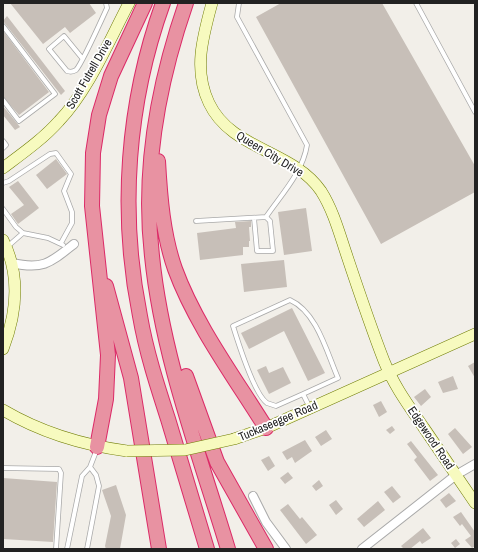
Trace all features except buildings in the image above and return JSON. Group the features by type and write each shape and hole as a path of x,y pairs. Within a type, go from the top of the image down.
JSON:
{"highway":[{"path":"98,447 106,399 108,355 96,255 92,206 93,153 99,115 120,54 145,3"},
{"path":"163,3 144,67 135,112 129,174 130,251 138,305 149,355 207,549"},
{"path":"186,3 169,55 157,106 149,188 152,255 165,336 228,549"},
{"path":"157,106 161,195 166,236 176,269 191,306 266,428"},
{"path":"96,255 114,312 131,378 159,549"},
{"path":"152,255 178,352 197,411 218,462 266,549"}],"street":[{"name":"Scott Futrell Drive","path":"4,164 42,138 60,121 75,102 129,3"},
{"name":"Queen City Drive","path":"212,3 201,50 200,70 205,94 220,120 240,138 299,170 316,185 327,202 389,372"},
{"path":"3,350 12,323 16,290 12,263 5,244"},
{"path":"12,263 30,267 47,264 74,244"},
{"name":"Tuckaseegee Road","path":"3,410 46,432 98,447 127,451 157,452 185,450 234,439 266,428 475,334"},
{"name":"Edgewood Road","path":"389,372 395,386 475,503"},
{"path":"362,549 456,475 475,464"},
{"path":"253,496 266,522 286,549"}],"lane":[{"path":"82,58 64,36 49,49 67,71 71,72 76,70 82,58 107,8 106,3"},
{"path":"239,3 237,16 307,145 305,157 299,170 266,217"},
{"path":"416,3 475,112"},
{"path":"3,26 55,94 19,121 3,100"},
{"path":"3,141 6,146 3,148"},
{"path":"3,183 9,181 50,154 56,153 62,158 71,174 64,191 72,212 72,223 61,243"},
{"path":"4,212 24,233"},
{"path":"196,221 266,217"},
{"path":"254,218 257,251 273,250 270,221 266,217"},
{"path":"5,244 24,233 36,234 61,243 67,250"},
{"path":"290,300 298,303 313,322 338,378 303,394 276,406 266,402 255,383 242,354 233,326 290,300"},
{"path":"303,394 310,408"},
{"path":"67,549 82,476 90,468 98,447"},
{"path":"3,468 58,469 61,473 56,549"},
{"path":"87,549 99,486 96,475 90,468"}]}
